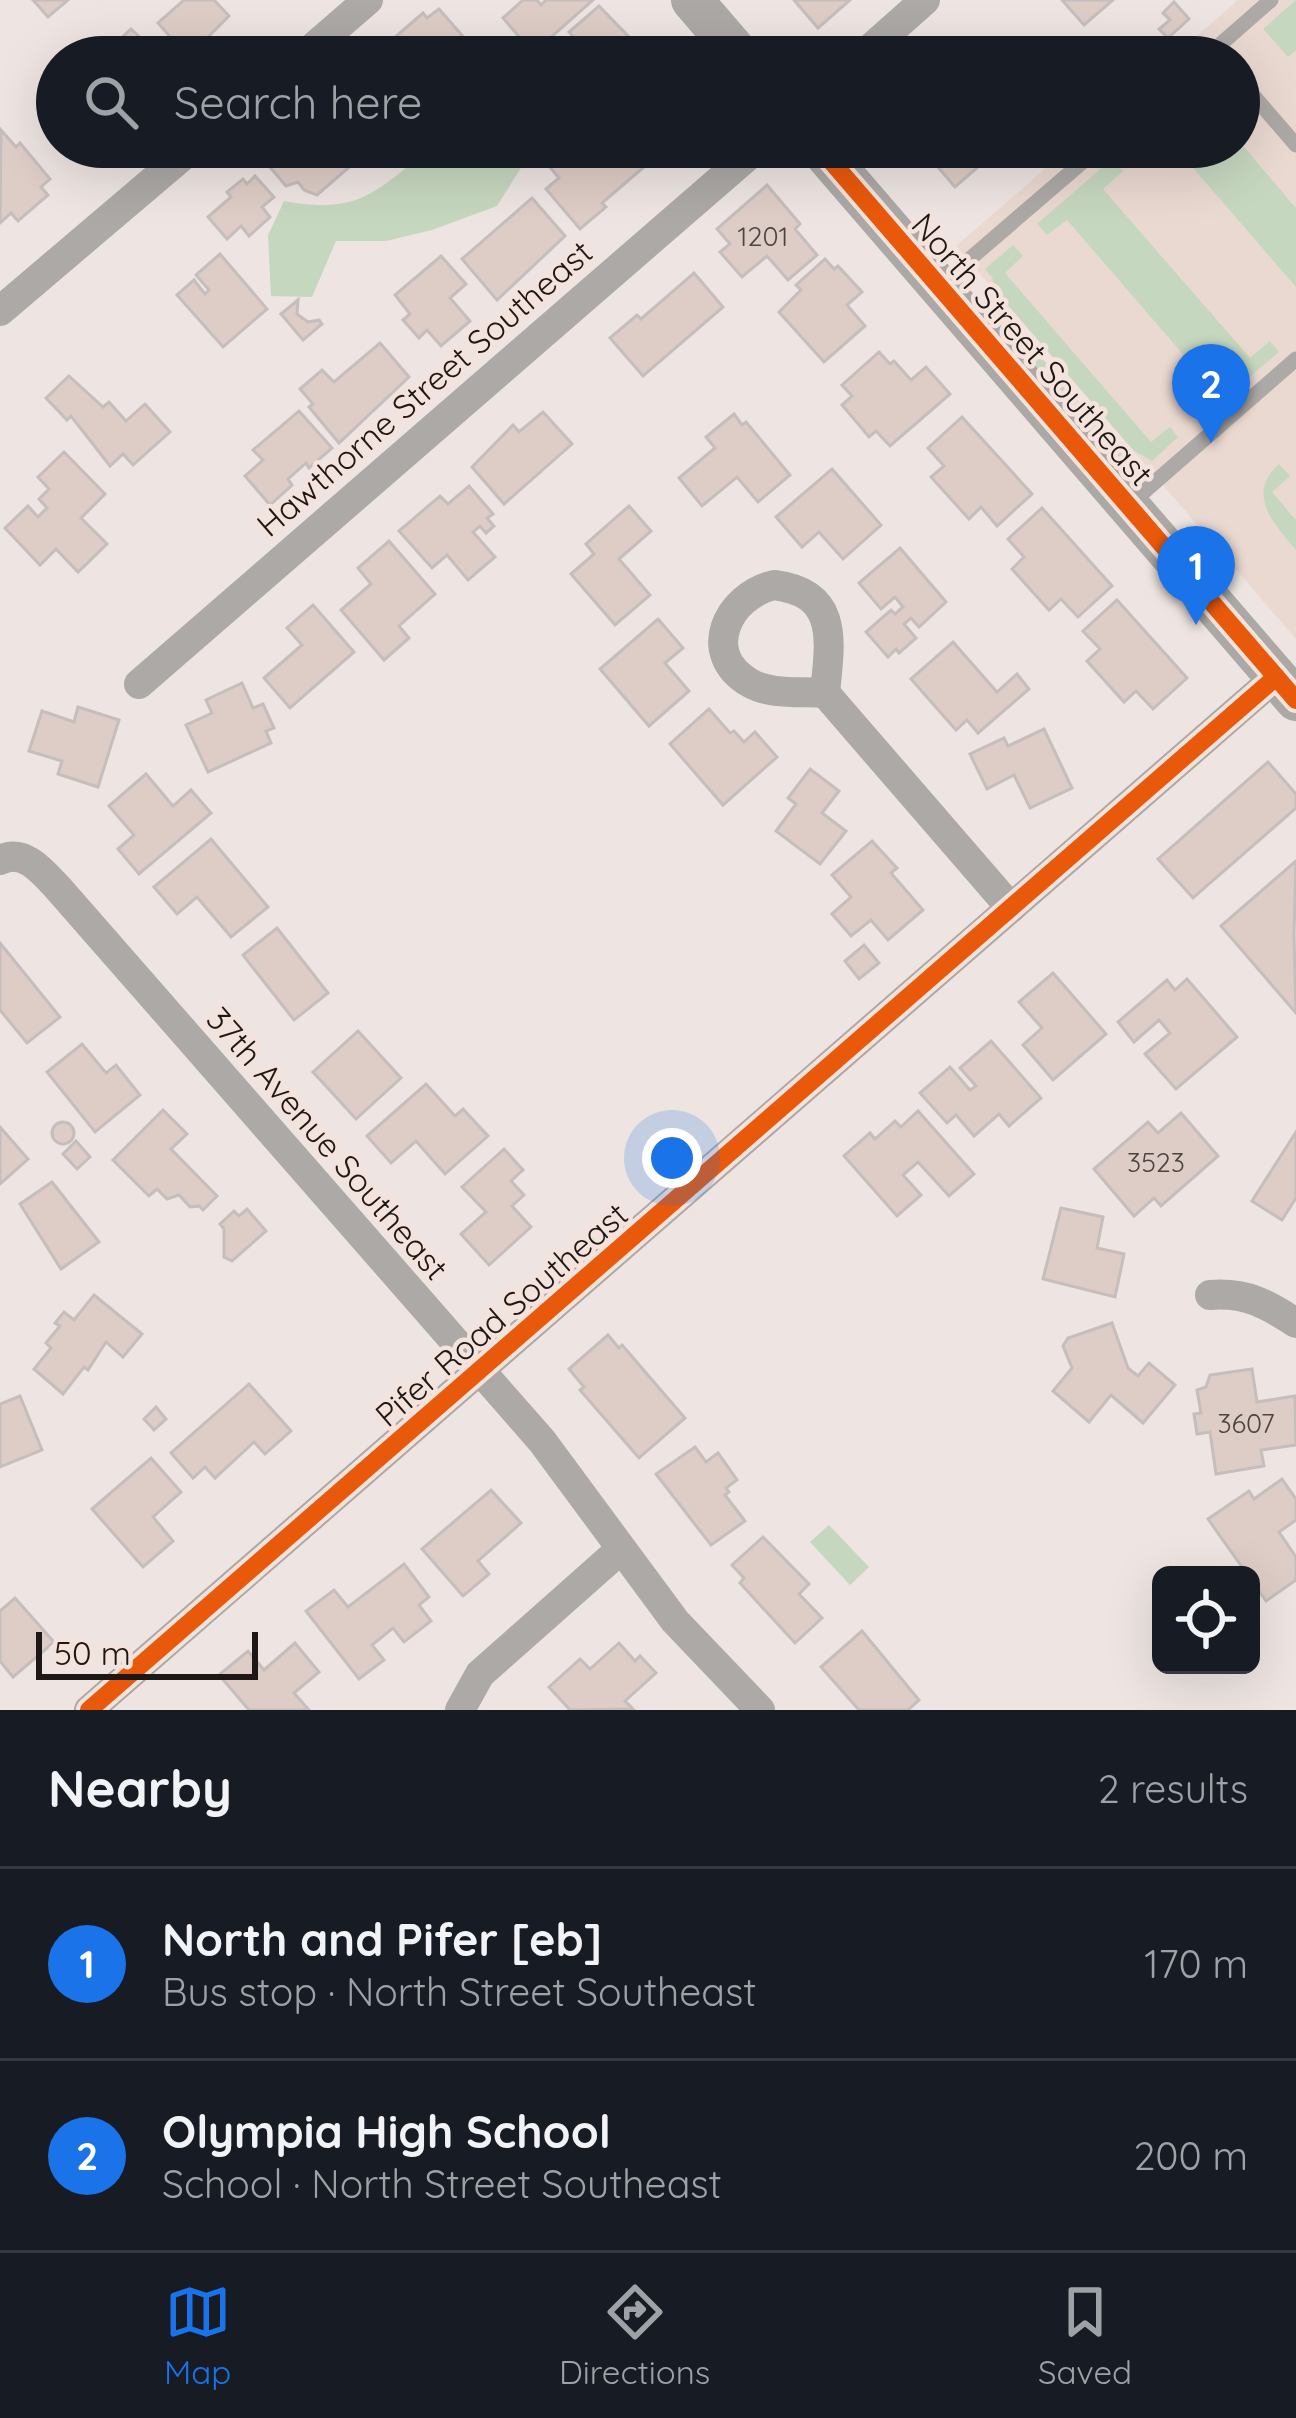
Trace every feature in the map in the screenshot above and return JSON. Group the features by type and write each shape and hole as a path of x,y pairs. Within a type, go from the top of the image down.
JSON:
{"street":[{"path":"326,36 368,0"},
{"path":"692,0 723,36"},
{"path":"885,36 925,0"},
{"path":"0,310 168,168"},
{"name":"Hawthorne Street Southeast","path":"139,684 734,168"},
{"name":"North Street Southeast","path":"836,168 1286,688"},
{"name":"Pifer Road Southeast","path":"89,1710 1011,908 1286,688"},
{"path":"825,693 1011,908"},
{"name":"37th Avenue Southeast","path":"8,857 42,871 58,888 542,1441 675,1621 760,1710"},
{"path":"1210,1294 1260,1299 1296,1323"},
{"path":"460,1710 480,1674 620,1550"}],"lane":[{"path":"1234,36 1271,0"},
{"path":"1260,103 1296,145"},
{"path":"939,286 1076,168"},
{"path":"1129,506 1296,359"}],"shaded area":[{"path":"1238,0 1296,0 1296,639 956,246 1046,168 1260,168 1260,36 1197,36"}],"green space":[{"path":"1296,0 1296,50 1288,57 1263,29"},
{"path":"1260,166 1296,208 1296,287 1193,168"},
{"path":"405,168 521,168 497,206 386,241 336,241 312,297 271,296 268,235 284,201 349,202"},
{"path":"1102,168 1120,168 1123,171 1103,189 1250,358 1270,341 1279,352 1203,417 1194,407 1213,389 1067,220 1047,235 1037,224"},
{"path":"1013,245 1023,256 1005,273 1151,442 1170,427 1178,437 1152,461 1133,450 995,290 985,269"},
{"path":"988,296 1128,457 1143,466 1133,469 1120,463 981,303"},
{"path":"1279,464 1290,476 1272,492 1296,520 1296,550 1266,509 1264,486"},
{"path":"829,1525 869,1567 850,1585 810,1542"}],"building":[{"path":"33,0 68,0 48,17"},
{"path":"184,0 214,0 229,16 209,36 169,36 158,23"},
{"path":"523,0 537,0 541,5 546,0 593,0 552,36 518,36 503,18"},
{"path":"794,0 850,0 818,28"},
{"path":"1062,0 1113,0 1084,25"},
{"path":"1174,2 1189,19 1166,36 1159,29 1170,20 1163,13"},
{"path":"599,6 628,36 572,36 569,32"},
{"path":"439,9 463,36 396,36 423,13 427,18"},
{"path":"1,130 16,147 20,143 36,168 50,179 41,187 48,195 18,221 11,213 0,223"},
{"path":"271,168 348,168 317,195 298,182 286,186"},
{"path":"551,168 643,168 580,229 546,189 559,178"},
{"path":"939,168 977,168 955,187"},
{"path":"255,176 274,197 262,207 270,217 249,236 241,226 227,239 208,217 231,197 227,192"},
{"path":"767,185 800,224 795,229 817,255 788,280 767,256 742,277 720,252 730,244 717,229"},
{"path":"532,198 565,236 497,300 462,259"},
{"path":"220,254 267,309 223,347 177,295 194,280 205,294 209,290 196,275"},
{"path":"441,256 466,284 450,298 470,321 441,346 427,330 419,338 403,320 410,314 395,295"},
{"path":"825,259 862,292 847,305 865,326 824,362 779,312 801,290 796,285"},
{"path":"694,273 723,307 643,376 610,338 637,315 641,319"},
{"path":"298,300 297,314 322,324 303,340 281,314"},
{"path":"380,343 409,377 339,443 300,389 322,370 334,382"},
{"path":"879,352 911,380 926,367 950,394 890,446 876,431 869,437 842,405 852,396 842,385"},
{"path":"69,376 103,407 109,402 126,421 145,404 170,432 133,465 123,454 110,466 71,416 67,420 46,398"},
{"path":"299,411 332,448 288,479 292,485 270,505 245,476 263,460 253,450"},
{"path":"543,412 572,444 504,504 472,467 513,425 519,432"},
{"path":"734,414 790,475 758,502 737,477 702,506 679,478 715,448 706,437"},
{"path":"962,417 1032,494 997,526 981,507 969,519 931,477 944,466 928,448"},
{"path":"64,452 105,494 81,518 107,544 78,572 56,549 40,565 5,528 28,506 38,517 47,508 39,499 49,489 38,477"},
{"path":"832,469 881,525 843,559 819,532 802,547 776,517"},
{"path":"469,486 493,514 487,518 494,526 486,533 480,526 473,532 495,557 468,580 447,555 432,568 399,531 440,496 448,504"},
{"path":"629,506 651,531 619,559 650,595 615,625 571,574 594,554 586,544"},
{"path":"1042,508 1112,586 1078,617 1061,599 1049,610 1012,569 1024,557 1008,539"},
{"path":"389,541 435,594 399,626 409,638 384,660 341,610 371,584 358,568"},
{"path":"900,548 946,602 919,627 911,618 904,624 916,638 888,657 866,632 891,610 895,614 903,607 895,597 881,609 859,583"},
{"path":"1117,600 1187,678 1153,709 1136,691 1124,702 1087,661 1100,649 1083,631"},
{"path":"313,605 354,652 290,708 264,678 302,645 287,628"},
{"path":"658,619 683,648 665,663 689,691 649,726 600,669"},
{"path":"953,642 997,692 1017,674 1029,689 978,733 967,720 956,730 911,679"},
{"path":"242,683 253,708 263,704 274,728 266,731 271,743 208,772 186,725 212,713 206,700"},
{"path":"78,707 119,720 98,787 58,774 62,761 29,751 42,711 74,722"},
{"path":"709,709 744,742 755,732 777,757 723,805 670,744"},
{"path":"1044,729 1072,788 1030,808 1014,775 987,789 970,754 1004,738 1008,746"},
{"path":"1268,762 1296,794 1296,808 1193,898 1158,859"},
{"path":"810,769 839,791 822,813 846,831 820,864 776,831 796,804 788,798"},
{"path":"146,774 173,806 191,790 211,813 139,874 118,849 134,835 109,806"},
{"path":"211,839 268,907 231,937 197,897 177,914 154,887"},
{"path":"872,841 897,868 891,873 923,910 888,940 871,920 851,936 832,914 851,897 832,875"},
{"path":"1296,861 1294,934 1296,1013 1221,926"},
{"path":"277,928 328,993 294,1020 243,955"},
{"path":"0,943 60,1017 27,1043 0,1010"},
{"path":"864,945 879,963 859,979 845,961"},
{"path":"1053,973 1106,1034 1053,1080 1023,1045 1042,1028 1019,1002"},
{"path":"1187,979 1237,1037 1176,1089 1145,1054 1170,1033 1159,1020 1134,1042 1118,1022 1167,980 1175,990"},
{"path":"358,1031 401,1078 356,1119 313,1072"},
{"path":"991,1041 1041,1098 1009,1126 999,1114 974,1136 956,1115 947,1123 920,1093 950,1067 970,1090 976,1086 960,1068"},
{"path":"82,1044 106,1073 116,1065 140,1095 95,1132 47,1072"},
{"path":"426,1084 455,1116 463,1109 488,1136 445,1174 416,1141 391,1163 367,1136"},
{"path":"163,1110 187,1134 171,1149 217,1196 203,1210 190,1207 179,1195 167,1199 157,1189 149,1196 113,1160"},
{"path":"918,1111 974,1174 949,1196 918,1162 903,1175 921,1195 897,1216 844,1156 870,1133 875,1139 895,1121 901,1127"},
{"path":"1181,1113 1218,1156 1161,1206 1154,1198 1134,1216 1094,1169 1148,1122 1158,1133"},
{"path":"63,1122 74,1133 63,1144 52,1133"},
{"path":"0,1127 28,1159 0,1184"},
{"path":"1296,1132 1296,1198 1282,1220 1252,1201"},
{"path":"76,1141 90,1157 77,1169 63,1154"},
{"path":"504,1149 523,1170 511,1181 524,1195 512,1206 531,1227 489,1265 461,1234 486,1212 462,1187"},
{"path":"52,1182 99,1242 61,1269 20,1204"},
{"path":"1061,1208 1103,1217 1097,1248 1124,1254 1115,1297 1043,1279"},
{"path":"247,1209 266,1231 232,1261 224,1257 220,1224 234,1211 239,1216"},
{"path":"94,1295 142,1334 123,1357 106,1342 88,1370 84,1367 63,1394 34,1369 51,1348 46,1343 60,1326 55,1323 64,1312 74,1320"},
{"path":"1112,1323 1128,1368 1138,1376 1149,1363 1175,1385 1143,1423 1111,1395 1089,1422 1053,1391 1072,1368 1063,1346 1068,1338"},
{"path":"608,1335 685,1418 639,1458 580,1390 584,1387 569,1369"},
{"path":"1252,1369 1257,1402 1295,1396 1296,1445 1261,1450 1264,1466 1216,1474 1210,1432 1197,1434 1194,1414 1201,1413 1197,1390 1206,1387 1210,1375"},
{"path":"249,1384 291,1431 265,1454 254,1442 215,1478 205,1467 193,1478 171,1453"},
{"path":"20,1396 42,1450 0,1467 0,1404"},
{"path":"156,1407 166,1419 154,1430 144,1419"},
{"path":"695,1447 706,1462 718,1453 737,1480 725,1495 745,1521 711,1545 656,1474"},
{"path":"151,1458 181,1492 153,1517 173,1541 143,1567 92,1509"},
{"path":"1282,1479 1296,1499 1296,1520 1279,1532 1296,1557 1296,1580 1266,1601 1260,1593 1260,1566 1241,1566 1208,1519 1249,1491 1254,1499"},
{"path":"491,1490 521,1523 478,1561 489,1574 463,1596 422,1549"},
{"path":"763,1537 809,1584 799,1594 822,1618 795,1643 740,1583 744,1578 732,1565"},
{"path":"404,1564 429,1597 419,1605 431,1621 404,1642 393,1628 372,1645 384,1660 359,1679 306,1611 334,1590 348,1607"},
{"path":"15,1598 54,1642 13,1677 0,1661 0,1611"},
{"path":"862,1631 919,1700 908,1710 859,1710 821,1667"},
{"path":"295,1643 319,1672 294,1693 309,1710 249,1710 219,1675 248,1651 264,1670"},
{"path":"619,1643 635,1661 640,1656 656,1673 625,1701 633,1709 570,1710 549,1687 580,1659 590,1669"}],"cycle path":[{"path":"837,168 1296,700"},
{"path":"89,1710 1276,677"}],"place":[{"name":"Olympia High School","path":"1211,443"},
{"name":"North and Pifer [eb]","path":"1196,625"}]}
